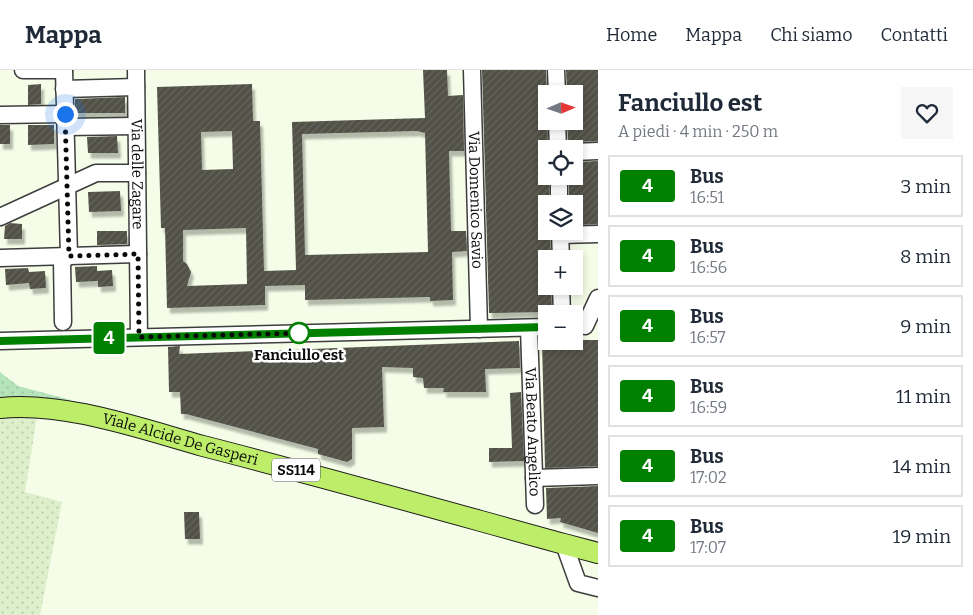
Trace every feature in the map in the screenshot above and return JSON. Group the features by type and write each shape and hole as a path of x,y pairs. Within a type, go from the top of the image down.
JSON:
{"main road":[{"name":"Viale Alcide De Gasperi","path":"0,408 41,407 99,418 595,552"}],"street":[{"path":"23,70 64,70 69,256"},
{"name":"Via delle Zagare","path":"136,70 139,337"},
{"name":"Via Domenico Savio","path":"472,70 479,329"},
{"path":"556,70 557,85"},
{"path":"64,89 136,87"},
{"path":"0,115 136,126"},
{"path":"583,152 598,151"},
{"path":"0,218 96,173 137,173"},
{"path":"583,234 598,234"},
{"path":"0,258 138,254"},
{"path":"63,322 62,261 69,256"},
{"path":"586,326 598,298"},
{"path":"0,341 538,327"},
{"name":"Via Beato Angelico","path":"529,328 535,505"},
{"path":"534,478 598,476"},
{"path":"564,544 578,583 598,588"}],"green space":[{"path":"0,372 18,386 71,400 38,398 0,400"},
{"path":"0,417 37,417 25,492 62,502 40,615 0,615"}],"building":[{"path":"423,70 447,70 448,96 463,95 464,151 449,151 451,231 466,231 467,251 452,252 453,300 430,301 430,297 305,300 305,285 265,286 265,305 167,308 165,228 161,228 157,87 252,84 253,121 260,121 264,271 296,270 292,122 425,118","holes":["232,131 233,169 202,170 201,132","417,131 425,133 428,252 305,255 302,134","246,228 247,284 187,286 191,272 183,261 183,230"]},
{"path":"482,70 546,70 546,85 538,85 538,130 548,130 548,140 538,140 538,185 549,185 549,195 538,195 538,240 550,240 551,250 538,250 538,295 551,295 552,305 538,305 538,312 489,313"},
{"path":"566,70 598,70 598,141 568,140 567,130 583,130 583,85 567,85"},
{"path":"41,84 41,104 28,105 28,85"},
{"path":"125,97 125,113 75,113 75,99"},
{"path":"0,125 10,125 10,144 0,144"},
{"path":"28,125 54,125 54,144 28,145"},
{"path":"117,136 118,153 88,153 87,137"},
{"path":"598,161 598,224 583,225 583,195 569,195 569,185 583,185 583,162"},
{"path":"120,191 121,211 89,212 88,192"},
{"path":"10,223 22,224 22,239 4,239 5,226"},
{"path":"97,231 127,231 127,244 97,245"},
{"path":"97,266 97,271 112,270 113,286 98,287 98,281 76,282 75,267"},
{"path":"28,268 29,272 45,271 46,288 30,289 29,283 6,285 5,269"},
{"path":"583,340 598,340 598,466 545,468 542,350 583,350"},
{"path":"519,341 520,368 485,369 486,392 443,392 444,388 424,388 423,378 413,377 413,368 382,367 384,427 352,428 352,459 347,462 318,454 318,449 181,414 180,392 169,392 168,347 180,346 179,354"},
{"path":"521,392 524,461 489,462 489,448 512,448 510,393"},
{"path":"598,486 598,533 560,522 561,518 547,519 546,488"},
{"path":"184,512 199,512 200,539 185,539"}],"bus line":[{"name":"4","path":"0,341 538,327"}],"place":[{"name":"Fanciullo est","path":"299,333"}],"route":[{"path":"65,114 69,256 138,254 139,337 305,333 299,333"}]}
